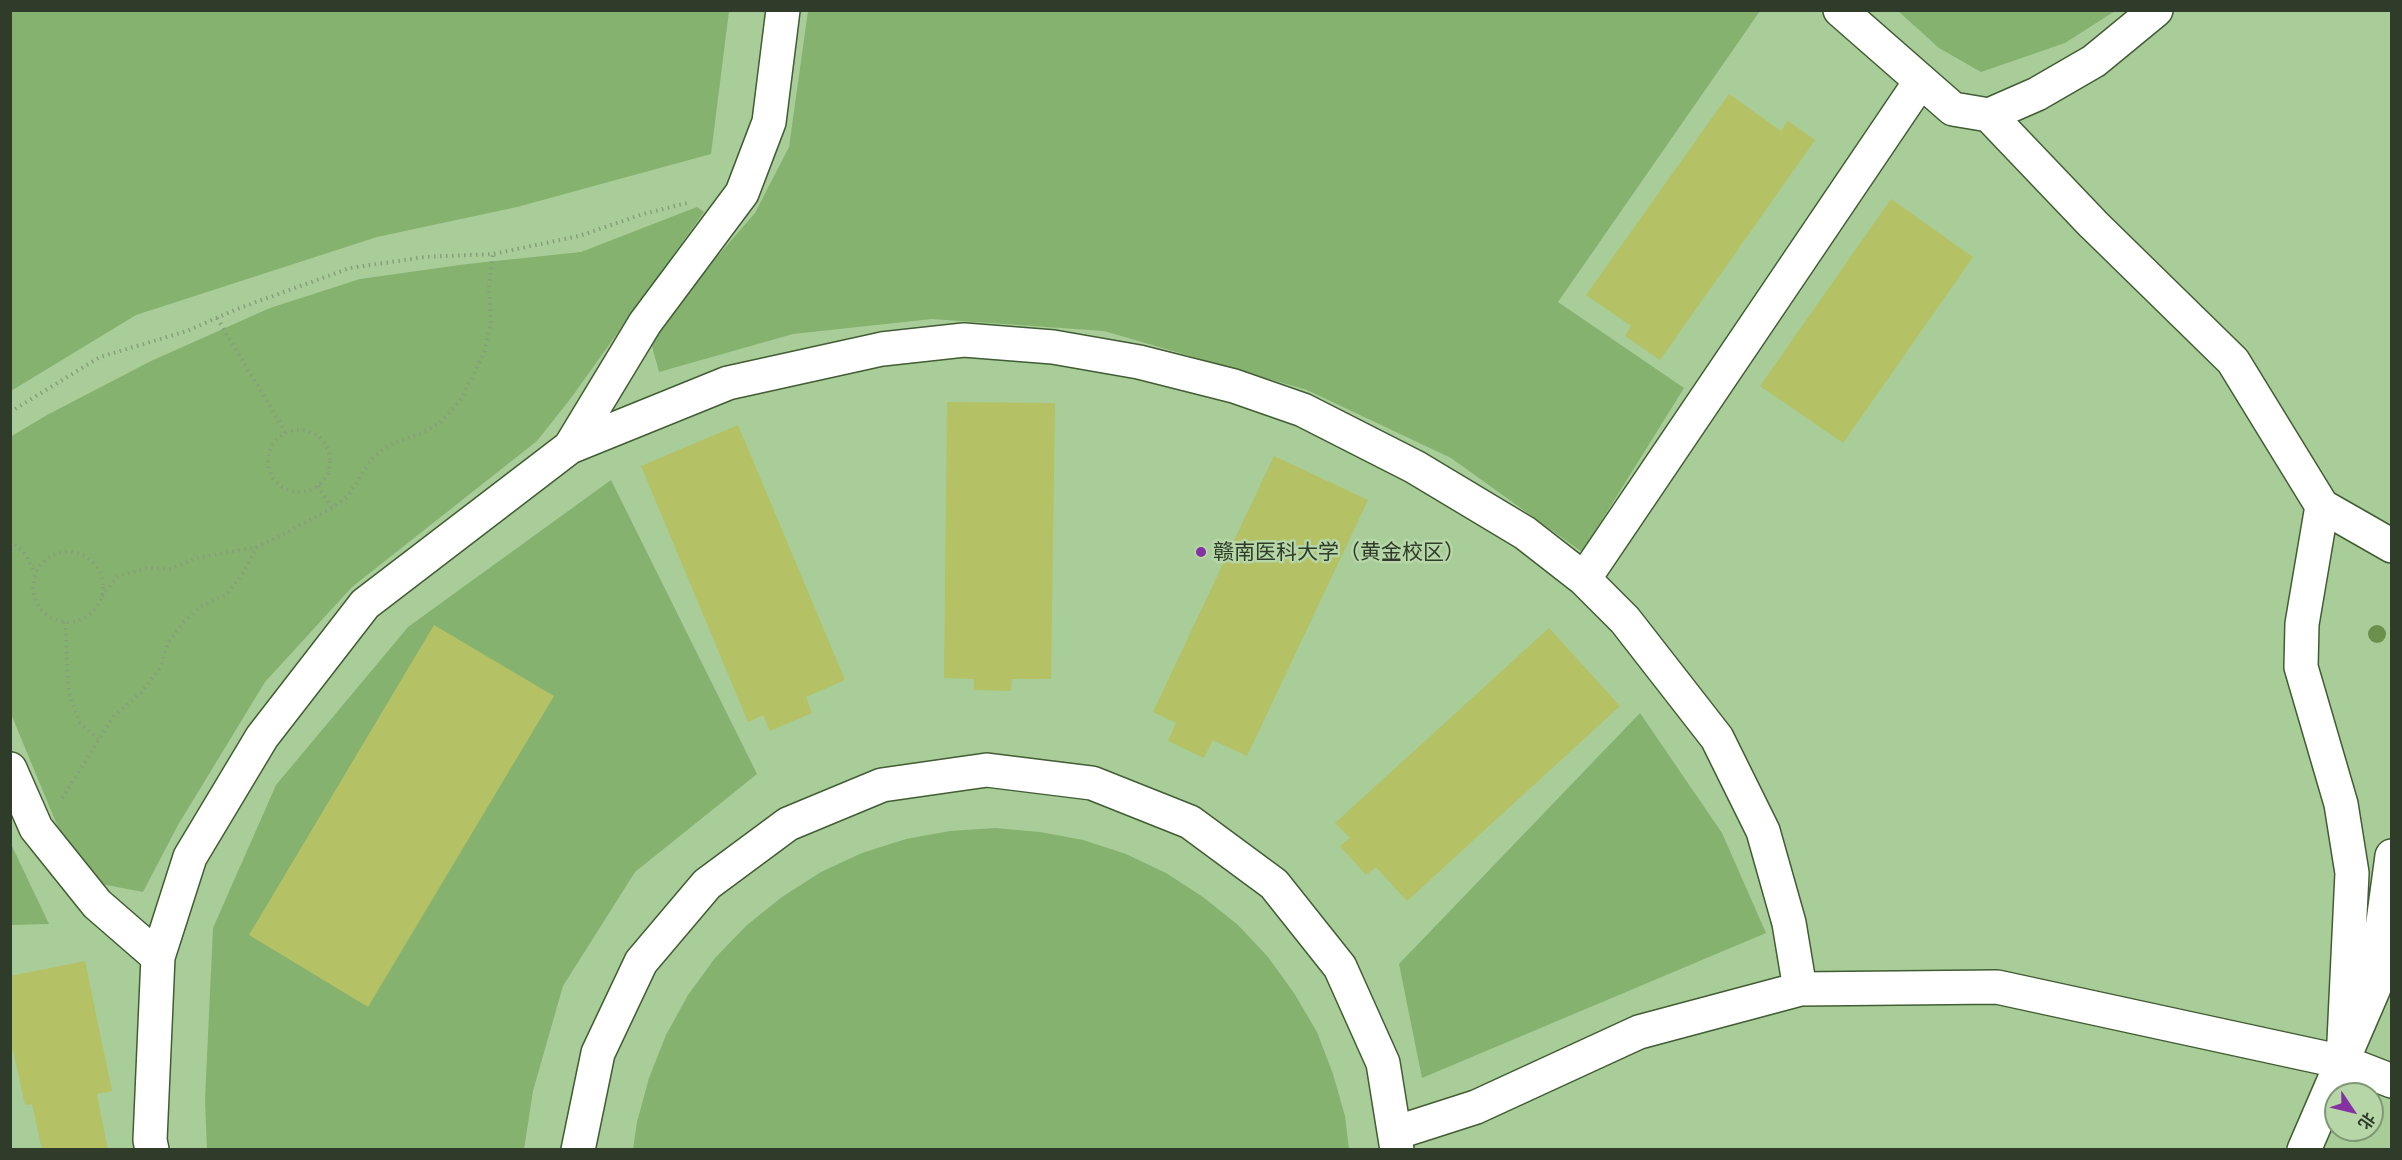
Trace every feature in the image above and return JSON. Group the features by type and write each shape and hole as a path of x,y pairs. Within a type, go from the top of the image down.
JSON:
{"street":[{"path":"570,447 645,323 742,193 769,122 783,10"},
{"path":"1840,10 1953,109 1989,116 2093,224 2233,361 2322,506 2391,546"},
{"path":"1989,116 2037,94 2094,61 2156,10"},
{"path":"1584,579 1920,82"},
{"path":"152,1149 150,1140 158,957 190,857 262,738 365,604 570,447 728,383 882,349 964,340 1053,347 1139,362 1234,386 1303,410 1414,468 1525,533 1584,579 1625,620 1717,738 1763,831 1789,924 1800,989"},
{"path":"2322,506 2302,624 2301,667 2342,804 2352,873 2343,1062"},
{"path":"10,769 36,828 97,904 158,957"},
{"path":"578,1149 598,1053 636,972 641,962 706,884 788,824 872,789 882,785 987,770 1092,783 1190,822 1274,885 1340,967 1383,1063 1396,1141 1639,1032 1800,989 1997,987 2343,1062 2391,1081"},
{"path":"2304,1149 2374,988 2391,856"}],"path":[{"path":"10,412 100,357 187,331 350,268 425,257 493,254 579,236 678,205 742,193"},
{"path":"10,541 24,552 35,573 34,595 38,605 54,620 77,621 89,616 118,576 147,568 170,569 196,558 257,547 332,508 348,496 374,457 389,445 422,433 440,423 460,401 484,353 491,323 489,285 493,254"},
{"path":"217,318 286,433"},
{"path":"296,430 306,431 323,441 330,460 329,470 318,486 309,491 288,491 273,477 269,467 269,456 278,439 286,433 296,430"},
{"path":"318,486 332,508"},
{"path":"36,828 58,805 98,738 114,716 142,692 160,668 168,643 182,624 201,606 226,596 244,572 257,547"},
{"path":"35,573 49,556 72,551 84,555 100,572 104,584 102,596"},
{"path":"65,622 69,693 79,722 98,738"}],"shaded area":[{"path":"11,10 729,11 711,154 517,207 377,237 136,315 11,391"},
{"name":"赣南医科大学（黄金校区）","path":"10,11 2391,11 2391,1149 11,1149"},
{"path":"808,11 1760,11 1558,302 1684,388 1582,552 1451,458 1307,390 1104,331 932,319 793,334 659,372 649,335 755,213 789,147"},
{"path":"1898,11 2115,11 2065,43 1981,72 1939,48"},
{"path":"697,207 704,212 571,398 537,441 352,587 265,682 178,825 143,892 96,883 62,837 11,714 10,437 47,415 151,361 270,308 360,279 467,264 581,252"},
{"path":"611,480 757,774 635,872 563,986 533,1091 524,1149 207,1150 205,1100 213,928 276,785 408,627"},
{"path":"1640,713 1722,833 1766,933 1422,1078 1399,964"},
{"path":"995,828 1040,832 1083,840 1126,854 1166,873 1203,897 1238,925 1268,957 1294,993 1317,1032 1333,1074 1345,1116 1349,1149 633,1149 637,1122 649,1078 666,1035 688,995 715,958 747,925 782,897 821,872 862,853 906,839 950,831"},
{"path":"11,844 49,924 11,925"}],"building":[{"path":"1729,94 1781,131 1788,121 1815,140 1660,360 1625,336 1631,326 1586,295"},
{"path":"1891,199 1973,257 1843,443 1760,386"},
{"path":"947,402 1055,403 1051,679 1012,679 1011,691 974,690 974,679 944,678"},
{"path":"738,425 845,680 806,697 812,713 770,731 763,715 748,722 641,466"},
{"path":"1274,456 1368,500 1247,756 1213,740 1204,758 1168,741 1176,723 1153,712"},
{"path":"434,625 554,696 368,1007 249,935"},
{"path":"1549,628 1620,706 1407,901 1376,867 1366,875 1340,846 1350,838 1335,823"},
{"path":"85,961 112,1091 97,1094 108,1150 42,1150 32,1104 25,1105 13,1050 10,1051 10,976"}],"place":[{"name":"赣南医科大学（黄金校区）","path":"1201,552"}]}
